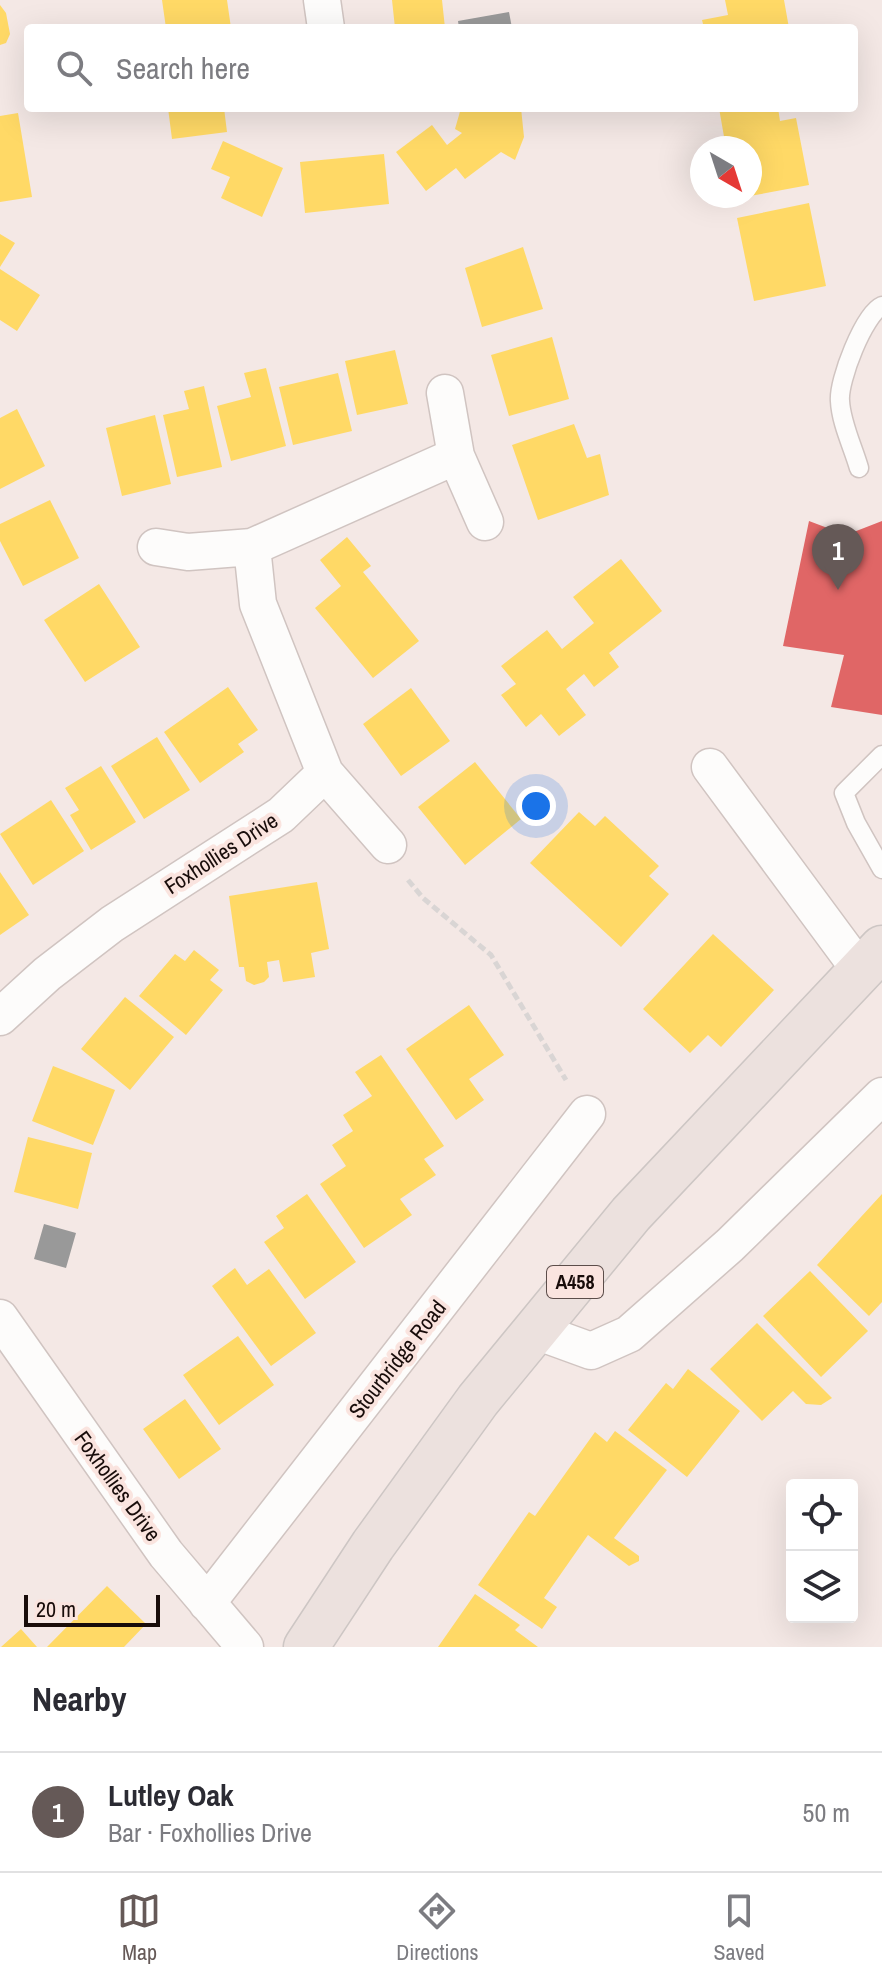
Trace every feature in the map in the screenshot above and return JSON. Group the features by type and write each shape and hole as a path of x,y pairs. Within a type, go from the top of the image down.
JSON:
{"highway":[{"name":"A458","path":"306,1647 373,1545 460,1424 631,1214 871,959"}],"street":[{"path":"322,0 325,24"},
{"path":"445,393 456,456 485,522"},
{"path":"156,547 188,552 252,547 456,456"},
{"path":"252,547 258,604 325,773 388,845"},
{"path":"710,767 871,959"},
{"name":"Foxhollies Drive","path":"0,1017 47,974 112,924 281,815 325,773"},
{"path":"536,1331 591,1351 629,1334 730,1245 882,1096"},
{"name":"Stourbridge Road","path":"207,1603 587,1114"},
{"name":"Foxhollies Drive","path":"0,1318 166,1554 245,1647"}],"lane":[{"path":"859,468 839,400 850,357 873,310 882,306"},
{"path":"882,755 844,793 856,823 882,869"}],"path":[{"path":"388,845 396,866 423,898 491,955 587,1114"}],"building: Homes":[{"path":"162,0 227,0 230,24 165,24"},
{"path":"392,0 442,0 445,24 395,24"},
{"path":"725,0 784,0 788,24 703,24 702,20 728,15"},
{"path":"0,5 6,13 10,34 6,43 0,45"},
{"path":"169,112 224,112 227,132 172,139"},
{"path":"460,112 521,112 524,137 515,160 501,152 465,179 456,168 426,191 396,152 432,125 447,145 462,133 455,129"},
{"path":"720,112 779,112 780,121 796,118 809,185 762,194 762,136 724,136"},
{"path":"18,113 32,197 0,202 0,116"},
{"path":"223,141 283,168 262,217 221,198 230,177 211,169"},
{"path":"384,154 389,204 305,213 300,162"},
{"path":"809,203 826,286 754,301 737,218"},
{"path":"0,234 15,243 0,267"},
{"path":"523,247 543,309 482,327 465,268"},
{"path":"0,269 40,295 17,331 0,320"},
{"path":"552,337 569,399 509,416 491,355"},
{"path":"395,350 408,404 357,415 345,361"},
{"path":"266,368 286,446 231,461 217,406 251,397 244,373"},
{"path":"338,373 352,431 293,445 279,387"},
{"path":"204,386 222,467 177,477 163,415 189,409 184,391"},
{"path":"17,409 45,466 0,489 0,418"},
{"path":"155,415 171,484 122,496 106,428"},
{"path":"574,424 587,458 600,454 609,495 538,520 512,445"},
{"path":"50,500 79,558 23,586 0,541 0,524"},
{"path":"347,537 371,566 363,572 419,641 373,678 315,608 341,586 320,560"},
{"path":"621,559 662,611 609,653 619,667 594,687 584,674 566,689 586,715 559,736 541,714 526,727 501,695 516,684 501,666 547,630 562,649 594,623 573,597"},
{"path":"99,584 140,647 85,682 44,620"},
{"path":"228,687 258,730 238,744 244,752 200,783 164,732"},
{"path":"411,688 450,741 401,776 363,724"},
{"path":"157,737 190,790 144,819 111,766"},
{"path":"475,762 521,819 465,865 418,807"},
{"path":"101,766 136,822 91,850 70,815 79,810 65,788"},
{"path":"51,800 84,851 33,885 0,834"},
{"path":"579,812 595,826 605,816 659,866 649,876 669,894 621,947 530,863"},
{"path":"0,872 29,915 0,935"},
{"path":"317,882 329,949 311,953 315,977 283,982 279,960 267,962 269,977 264,982 254,985 246,981 244,967 239,967 229,896"},
{"path":"713,934 774,990 721,1047 708,1035 690,1053 643,1009"},
{"path":"194,950 219,970 210,980 223,990 186,1035 139,996 175,954 185,961"},
{"path":"125,997 174,1037 130,1090 81,1049"},
{"path":"469,1005 504,1055 469,1079 484,1100 456,1120 406,1049"},
{"path":"381,1055 444,1146 424,1159 436,1175 400,1199 412,1215 364,1248 320,1184 346,1166 332,1145 353,1131 343,1115 372,1096 355,1072"},
{"path":"53,1066 115,1090 93,1145 32,1121"},
{"path":"28,1137 92,1153 78,1209 14,1192"},
{"path":"307,1194 356,1262 305,1299 264,1242 284,1228 276,1216"},
{"path":"882,1194 882,1302 869,1316 817,1265"},
{"path":"235,1268 247,1285 269,1269 316,1333 271,1366 212,1286"},
{"path":"810,1271 868,1331 821,1377 763,1316"},
{"path":"757,1323 832,1398 821,1405 806,1404 793,1391 762,1421 710,1369"},
{"path":"238,1336 274,1385 219,1425 183,1375"},
{"path":"688,1369 740,1411 687,1477 628,1430 666,1383 673,1389"},
{"path":"185,1399 221,1449 179,1479 143,1429"},
{"path":"615,1431 667,1470 614,1538 639,1556 639,1561 629,1566 588,1535 544,1598 557,1607 542,1629 478,1585 529,1512 535,1516 595,1432 607,1442"},
{"path":"107,1586 146,1624 124,1647 47,1647"},
{"path":"475,1594 520,1625 515,1630 538,1647 438,1647"},
{"path":"21,1629 37,1647 1,1647"}],"building: Shops":[{"path":"809,521 846,535 882,521 882,715 831,707 844,655 783,646"}],"building: Industry":[{"path":"509,12 511,24 458,24 458,21"},
{"path":"44,1224 76,1233 66,1268 34,1259"}],"place":[{"name":"Lutley Oak","path":"838,590"}]}
